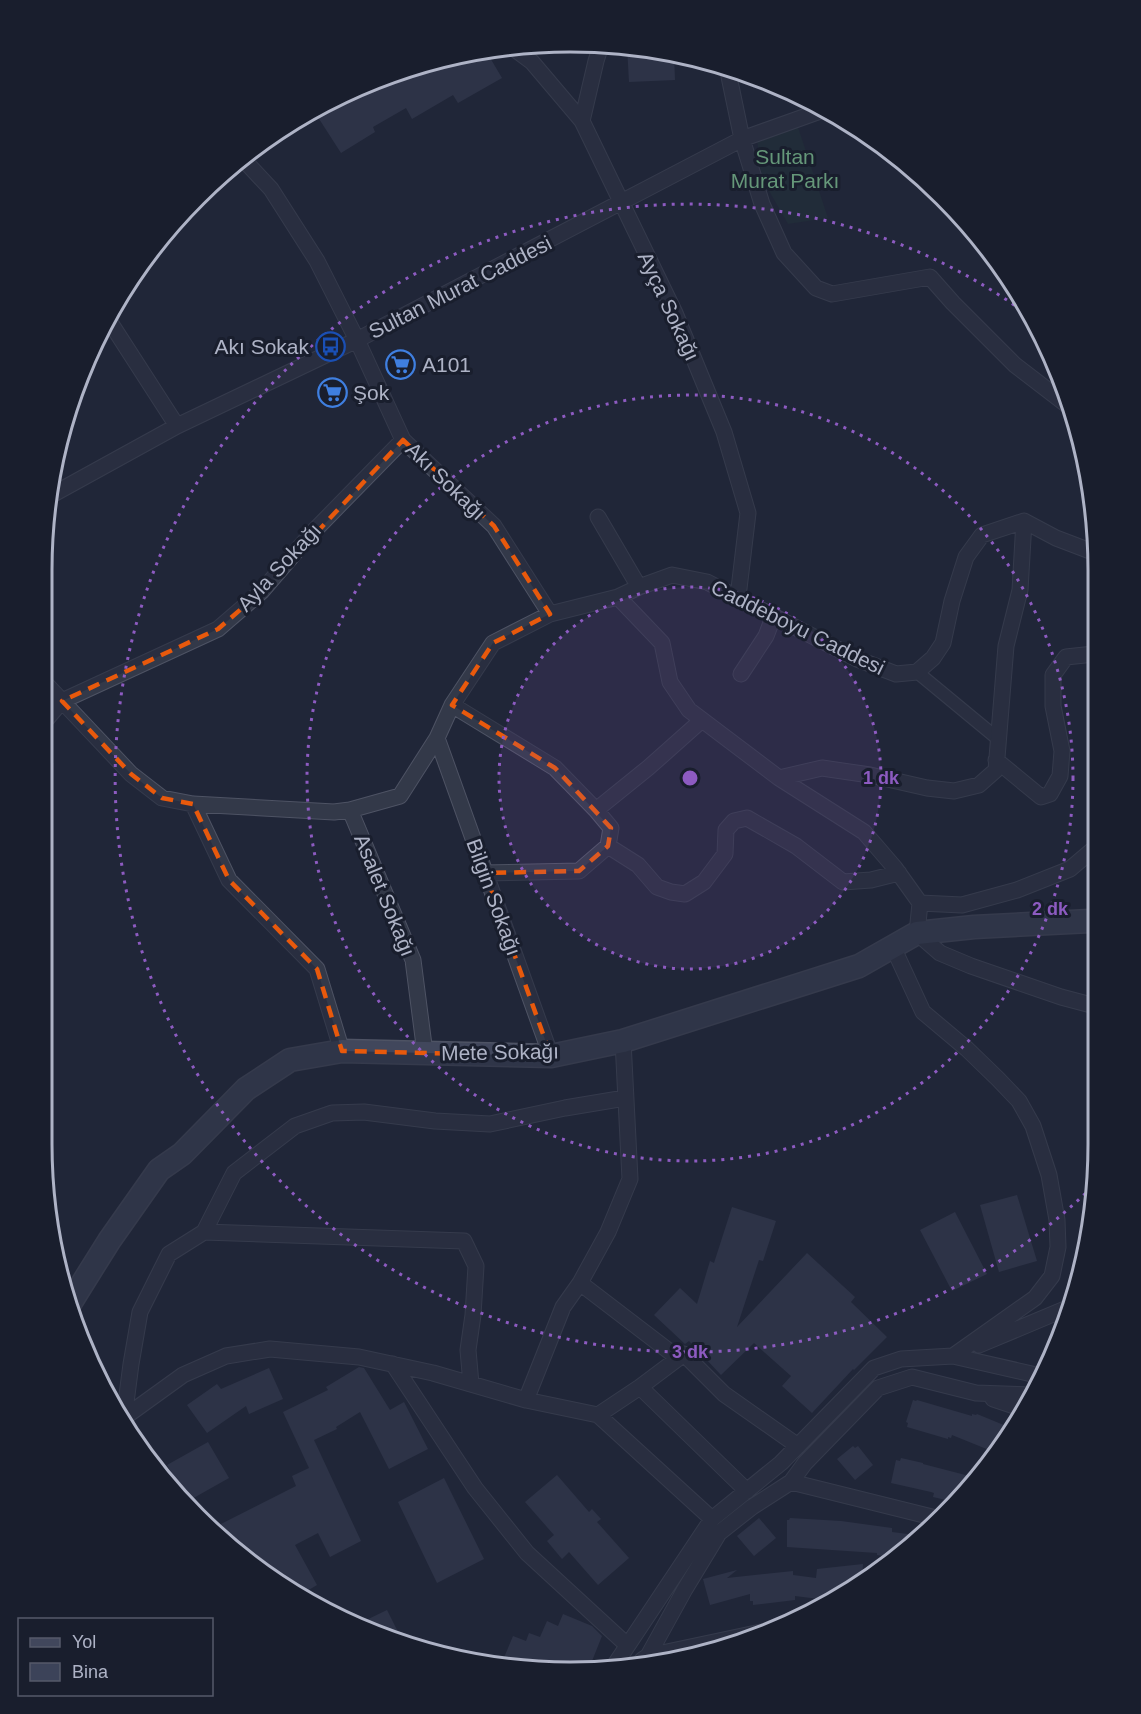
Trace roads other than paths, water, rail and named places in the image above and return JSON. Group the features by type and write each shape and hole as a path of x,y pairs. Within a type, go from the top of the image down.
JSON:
{"main road":[{"name":"Mete Sokağı","path":"75,1295 109,1241 159,1170 182,1154 246,1089 290,1060 342,1052 551,1056 623,1041 859,966 917,933 974,927 1088,921"}],"street":[{"path":"582,121 598,54"},
{"name":"Ayça Sokağı","path":"523,55 532,62 582,121 675,313 724,432 748,513 738,597"},
{"path":"729,78 742,139 762,204 784,253 816,288 832,294 930,278 1015,365 1059,399"},
{"name":"Sultan Murat Caddesi","path":"59,491 177,426 357,340 742,139 814,113"},
{"name":"Akı Sokağı","path":"249,165 271,189 316,261 357,340 403,440 494,526 550,614"},
{"path":"113,327 177,426"},
{"name":"Ayla Sokağı","path":"53,712 62,701 218,629 262,591 311,534 403,440"},
{"path":"598,517 639,587"},
{"path":"779,778 822,768 870,775 927,789 954,791 979,785 996,770 1006,646 1020,590 1024,522 1087,550"},
{"name":"Caddeboyu Caddesi","path":"53,691 131,774 162,798 193,804 334,812 350,810 400,796 437,738 452,705 493,643 550,614 618,597 672,575 708,582 857,659 896,674 916,672 933,658 943,643 952,601 966,557 982,535 1024,522"},
{"path":"618,597 662,643 669,682 688,710 779,778 864,832 899,873 920,903 917,933 940,953 970,966 1088,1004"},
{"path":"741,674 766,636 774,615"},
{"path":"996,760 1041,797 1050,794 1060,776 1062,751 1053,706 1053,675 1066,657 1088,655"},
{"path":"916,672 998,739"},
{"path":"452,705 555,768 611,828 608,846 579,871 485,873"},
{"path":"596,810 702,720"},
{"name":"Bilgin Sokağı","path":"437,738 551,1056"},
{"path":"193,804 229,880 317,969 342,1052"},
{"name":"Asalet Sokağı","path":"350,810 413,960 425,1053"},
{"path":"608,846 638,865 657,887 684,894 704,882 725,854 726,830 734,821 747,818 796,846 843,882 871,880 899,873"},
{"path":"920,903 962,905 1017,890 1070,869 1088,854"},
{"path":"893,946 923,1012 967,1049 1019,1101 1033,1126 1049,1175 1057,1220 1058,1247 1052,1276 1046,1286 1035,1298 953,1356"},
{"path":"526,1400 563,1307 580,1283 608,1232 630,1179 623,1041"},
{"path":"124,1407 140,1312 169,1254 204,1232 234,1173 296,1126 332,1113 364,1112 435,1121 490,1124 625,1098"},
{"path":"204,1232 464,1242 476,1266 468,1350 471,1384"},
{"path":"580,1283 681,1356 724,1394 798,1446"},
{"path":"953,1356 1061,1311"},
{"path":"129,1414 183,1375 226,1356 270,1349 359,1357 433,1373 526,1400 598,1415 712,1519"},
{"path":"598,1415 681,1356"},
{"path":"619,1659 712,1519 781,1463 874,1368 901,1359 953,1356 1034,1375"},
{"path":"393,1364 475,1488 527,1553 627,1645"},
{"path":"646,1656 719,1533 752,1507 791,1482 805,1463 878,1388 912,1377 976,1393 1020,1401"},
{"path":"640,1387 747,1491"},
{"path":"976,1393 1023,1395"},
{"path":"976,1393 1017,1407"},
{"path":"791,1482 930,1516"}],"place":[{"name":"Akı Sokak","path":"330,346"},
{"name":"A101","path":"401,364"},
{"name":"Şok","path":"332,392"}],"park label":[{"name":"Sultan Murat Parkı","path":"785,168"}]}
